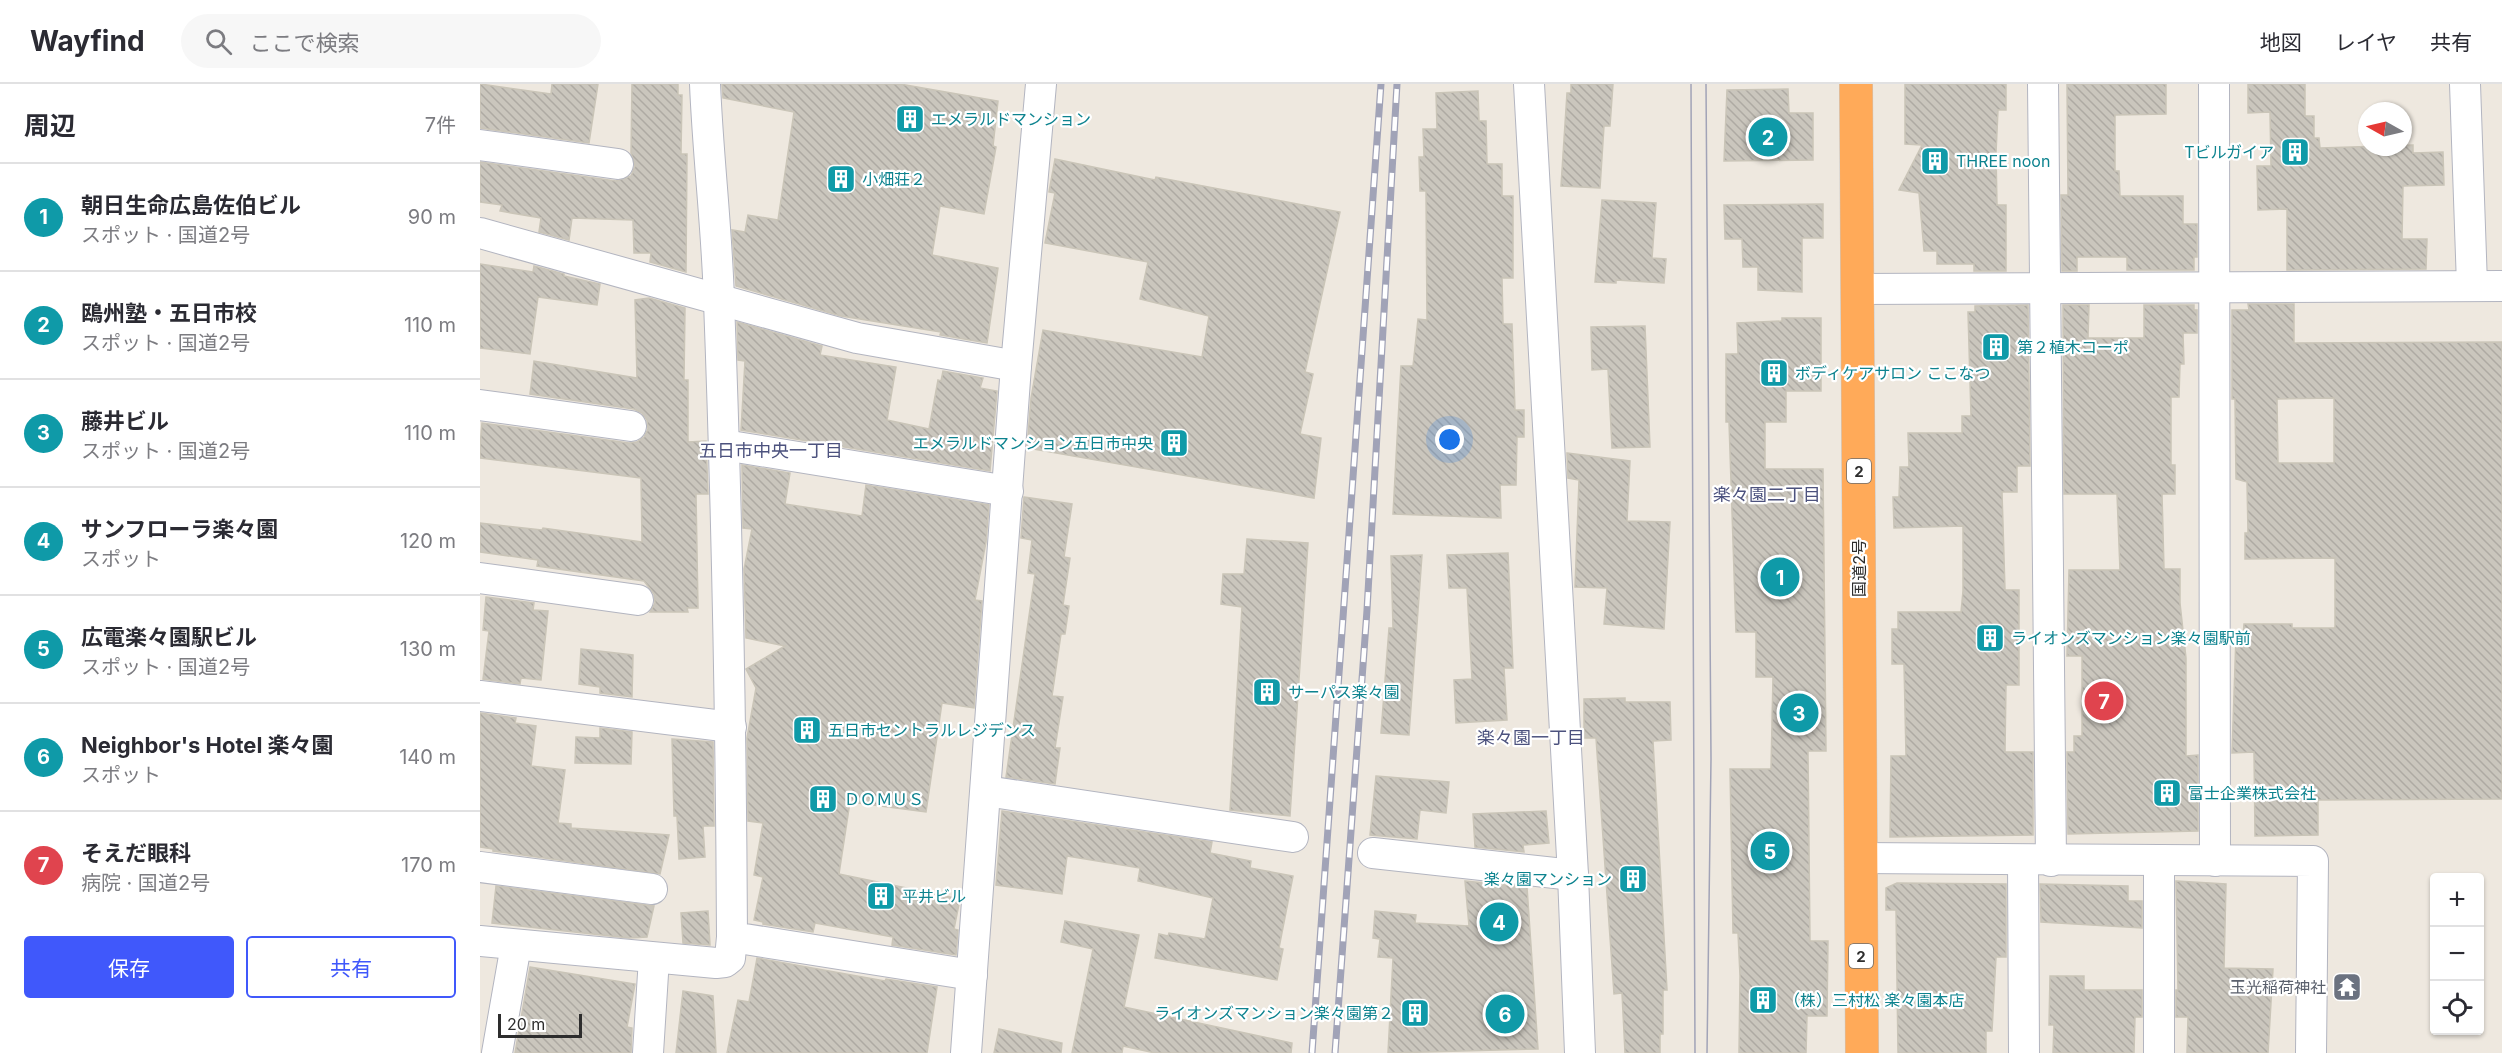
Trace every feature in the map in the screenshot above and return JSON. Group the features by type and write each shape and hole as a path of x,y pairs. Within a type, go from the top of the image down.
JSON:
{"highway":[{"name":"国道2号","path":"1856,84 1862,1053"}],"street":[{"path":"480,941 725,962 730,958 732,937 731,727 724,445 719,298 705,84"},
{"path":"966,1053 1016,366 1041,84"},
{"path":"1529,84 1573,875 1580,1053"},
{"path":"2024,1053 2037,861 2045,289 2043,84"},
{"path":"2214,84 2215,861"},
{"path":"2465,84 2472,285"},
{"path":"480,145 618,165"},
{"path":"480,233 857,338 1016,366"},
{"path":"1858,289 2502,286"},
{"path":"480,405 631,426"},
{"path":"724,445 1008,491"},
{"path":"480,578 638,600"},
{"path":"480,696 731,727"},
{"path":"986,791 1293,837"},
{"path":"1373,853 1573,875"},
{"path":"1860,858 2037,861 2313,861 2311,1053"},
{"path":"2159,861 2159,1053"},
{"path":"480,867 652,889"},
{"path":"732,937 972,975"},
{"path":"497,1053 516,945"},
{"path":"648,1053 654,957"}],"building":[{"path":"480,84 551,94 552,84 598,84 589,143 480,128"},
{"path":"632,84 678,84 678,95 682,95 681,154 687,154 686,272 650,262 651,253 634,253 633,220 572,218 569,240 539,232 541,218 500,211 502,205 480,202 480,162 616,181 631,176 635,166 631,153"},
{"path":"722,84 900,84 998,101 993,146 996,147 984,214 940,206 932,255 998,268 987,343 940,335 941,332 841,316 736,286 732,230 745,232 748,215 778,220 794,112 723,98"},
{"path":"1571,84 1613,84 1610,126 1604,126 1600,188 1561,186 1567,93 1571,93"},
{"path":"1905,84 2006,84 2006,110 1998,110 1996,153 1997,205 2006,205 2006,271 1974,271 1974,264 1937,264 1937,251 1924,251 1919,193 1899,190 1922,145 1905,144"},
{"path":"2067,84 2166,84 2166,114 2115,115 2115,171 2119,171 2120,196 2183,196 2183,224 2197,224 2197,257 2194,257 2194,270 2127,270 2127,257 2077,257 2077,271 2062,271 2061,195 2068,195"},
{"path":"2248,84 2305,84 2305,116 2314,116 2314,138 2319,138 2320,148 2358,147 2358,156 2412,156 2412,145 2413,153 2443,152 2444,185 2403,186 2402,239 2427,239 2426,269 2287,270 2287,209 2258,210 2257,166 2271,166 2270,112 2248,113"},
{"path":"1788,89 1789,113 1813,113 1813,160 1724,161 1727,90"},
{"path":"1478,91 1479,121 1486,121 1487,164 1502,164 1502,196 1513,196 1513,278 1502,278 1503,324 1512,324 1515,410 1524,410 1524,437 1517,437 1516,485 1500,485 1501,518 1393,514 1401,366 1413,366 1418,319 1427,320 1426,191 1420,191 1419,157 1424,157 1423,129 1437,129 1436,93"},
{"path":"1055,159 1155,180 1156,177 1340,212 1305,372 1313,374 1300,434 1321,438 1314,498 1027,448 1031,398 1043,330 1202,357 1209,316 1140,299 1148,262 1045,243 1055,193 1049,192"},
{"path":"1602,200 1656,203 1652,258 1666,259 1664,283 1616,280 1616,283 1595,282"},
{"path":"1823,204 1823,238 1802,238 1802,292 1758,290 1758,267 1743,267 1742,239 1725,239 1724,205"},
{"path":"480,264 533,272 534,266 600,284 597,305 538,297 530,354 480,348"},
{"path":"649,298 685,308 684,380 688,380 688,442 706,441 708,494 696,494 698,608 687,608 688,612 650,612 655,603 654,594 644,581 537,566 538,560 480,552 480,523 542,530 543,528 642,542 641,478 480,458 480,446 482,423 629,443 637,442 644,437 648,429 647,420 642,413 634,409 530,394 534,361 637,378 635,300"},
{"path":"2248,304 2294,304 2294,343 2502,342 2502,799 2318,800 2318,835 2255,836 2254,752 2232,753 2236,636 2243,636 2244,624 2292,624 2292,628 2335,628 2335,558 2245,559 2245,533 2248,533 2247,482 2236,479 2235,399 2232,399 2232,310 2249,310","holes":["2334,398 2334,463 2278,463 2277,399"]},
{"path":"2028,305 2030,466 2017,466 2017,492 2002,492 2005,590 2019,590 2019,685 2006,685 2005,752 2033,752 2033,835 1890,837 1891,756 1906,756 1904,664 1892,664 1892,629 1898,629 1898,612 1961,612 1963,591 1963,526 1894,528 1893,497 1899,497 1900,467 1909,467 1908,433 1962,433 1962,416 1971,416 1968,312 1975,312 1975,306"},
{"path":"2063,305 2089,305 2088,338 2144,338 2144,305 2194,305 2194,310 2197,310 2197,333 2183,333 2184,364 2180,364 2179,397 2171,397 2171,465 2175,465 2175,494 2162,494 2164,569 2180,569 2180,603 2186,658 2186,756 2198,755 2198,831 2068,834 2067,752 2074,752 2074,736 2082,736 2082,656 2067,656 2069,570 2120,570 2117,494 2064,494"},
{"path":"1782,318 1821,318 1821,391 1786,391 1786,422 1765,422 1765,469 1823,469 1826,751 1808,751 1810,941 1828,941 1827,1016 1807,1016 1806,1053 1739,1053 1740,976 1738,933 1733,933 1730,769 1771,769 1773,677 1756,677 1756,632 1736,632 1729,422 1726,422 1726,354 1738,354 1737,323 1782,321"},
{"path":"737,322 822,346 820,355 896,367 887,420 929,429 938,380 941,381 943,371 983,378 980,388 997,391 990,471 741,430 745,361 738,360"},
{"path":"1645,326 1650,447 1612,448 1608,369 1592,370 1591,327"},
{"path":"1567,453 1630,461 1627,521 1670,522 1664,629 1604,624 1607,588 1575,587 1579,480 1568,478"},
{"path":"742,465 790,473 785,504 862,516 866,485 989,505 986,542 975,600 982,601 974,708 942,703 926,812 850,802 839,874 960,899 954,929 958,930 956,955 892,945 893,937 815,923 813,932 763,924 763,922 754,920 763,877 754,875 763,823 748,821 747,738 756,688 746,669 785,646 746,638 744,569 752,529 743,528"},
{"path":"1024,497 1072,504 1064,557 1070,558 1063,605 1069,606 1065,634 1061,634 1052,696 1063,697 1055,748 1060,748 1055,784 1006,777 1035,574 1028,573 1032,540 1021,538"},
{"name":"サーパス楽々園","path":"1247,539 1308,543 1290,816 1230,810 1242,607 1221,604 1223,574 1244,574"},
{"path":"1508,553 1513,668 1504,668 1507,720 1456,723 1454,680 1472,679 1467,588 1449,588 1447,555"},
{"path":"1422,555 1409,735 1381,733 1389,628 1393,628 1391,556"},
{"path":"486,597 534,603 533,610 548,611 541,680 521,678 520,684 483,679 489,631 483,630"},
{"path":"581,649 633,655 632,697 600,693 600,687 579,684"},
{"name":"楽々園マンション","path":"1625,698 1625,702 1670,702 1671,740 1653,741 1667,990 1663,990 1663,1034 1660,1034 1660,1053 1625,1053 1622,993 1614,994 1596,738 1584,738 1584,699"},
{"path":"480,713 516,718 515,723 536,726 531,766 565,770 558,823 571,824 571,828 669,835 660,874 493,851 493,849 480,847"},
{"path":"600,728 632,732 631,764 575,763 576,737 600,738"},
{"path":"672,739 713,742 714,826 703,826 705,857 679,859 677,816 674,816"},
{"path":"1376,776 1449,782 1446,813 1420,810 1417,839 1370,835"},
{"path":"1002,811 1212,842 1210,853 1251,861 1250,868 1293,876 1279,948 1283,949 1277,980 1155,958 1159,934 1168,936 1169,933 1205,939 1213,898 1138,881 1140,868 1067,856 1062,894 996,885"},
{"path":"1546,811 1549,843 1523,845 1524,852 1475,847 1473,814"},
{"path":"1465,881 1527,887 1538,1049 1388,1053 1393,958 1378,957 1380,939 1373,938 1375,911 1416,915 1415,923 1469,926"},
{"path":"2176,881 2226,884 2224,968 2273,969 2268,1053 2187,1053 2188,1017 2176,1017 2176,990 2178,990"},
{"path":"1897,883 2006,884 2006,957 1996,957 1992,1031 1986,1031 1986,1053 1898,1053 1896,910 1886,910 1886,888"},
{"path":"2040,884 2128,886 2128,901 2142,901 2142,928 2041,922"},
{"path":"496,886 654,906 647,937 629,938 492,923"},
{"path":"708,911 710,945 683,943 681,913"},
{"path":"1065,921 1139,935 1124,1007 1292,1043 1291,1053 1155,1053 1123,1046 1122,1053 1072,1053 1093,949 1061,942"},
{"path":"757,958 885,981 886,979 937,987 927,1053 727,1053 738,1000 749,1002"},
{"path":"530,967 635,984 627,1027 632,1028 631,1053 515,1053"},
{"path":"2050,976 2084,976 2084,990 2142,990 2142,1017 2135,1017 2134,1053 2053,1053 2054,1025 2049,1025"},
{"path":"683,991 713,996 716,1053 676,1053"},
{"path":"999,1029 1062,1043 1061,1053 994,1053"}],"tram line":[{"path":"1691,84 1695,1053"},
{"path":"1706,84 1711,759 1707,1053"}],"railway":[{"path":"1312,1053 1381,84"},
{"path":"1335,1053 1367,610 1397,84"}],"place":[{"name":"エメラルドマンション","path":"910,119"},
{"name":"鴎州塾・五日市校","path":"1768,137"},
{"name":"Tビルガイア","path":"2295,152"},
{"name":"THREE noon","path":"1935,161"},
{"name":"小畑荘２","path":"841,179"},
{"name":"第２植木コーポ","path":"1996,347"},
{"name":"ボディケアサロン ここなつ","path":"1774,373"},
{"name":"エメラルドマンション五日市中央","path":"1174,443"},
{"name":"朝日生命広島佐伯ビル","path":"1780,577"},
{"name":"ライオンズマンション楽々園駅前","path":"1990,638"},
{"name":"サーパス楽々園","path":"1267,692"},
{"name":"そえだ眼科","path":"2104,701"},
{"name":"藤井ビル","path":"1799,713"},
{"name":"五日市セントラルレジデンス","path":"807,730"},
{"name":"富士企業株式会社","path":"2167,793"},
{"name":"ＤＯＭＵＳ","path":"823,799"},
{"name":"広電楽々園駅ビル","path":"1770,851"},
{"name":"楽々園マンション","path":"1633,879"},
{"name":"平井ビル","path":"881,896"},
{"name":"サンフローラ楽々園","path":"1499,922"},
{"name":"玉光稲荷神社","path":"2347,987"},
{"name":"（株）三村松 楽々園本店","path":"1763,1000"},
{"name":"ライオンズマンション楽々園第２","path":"1415,1013"},
{"name":"Neighbor's Hotel 楽々園","path":"1505,1014"}],"district":[{"name":"五日市中央一丁目","path":"771,450"},
{"name":"楽々園二丁目","path":"1767,494"},
{"name":"楽々園一丁目","path":"1531,737"}]}
